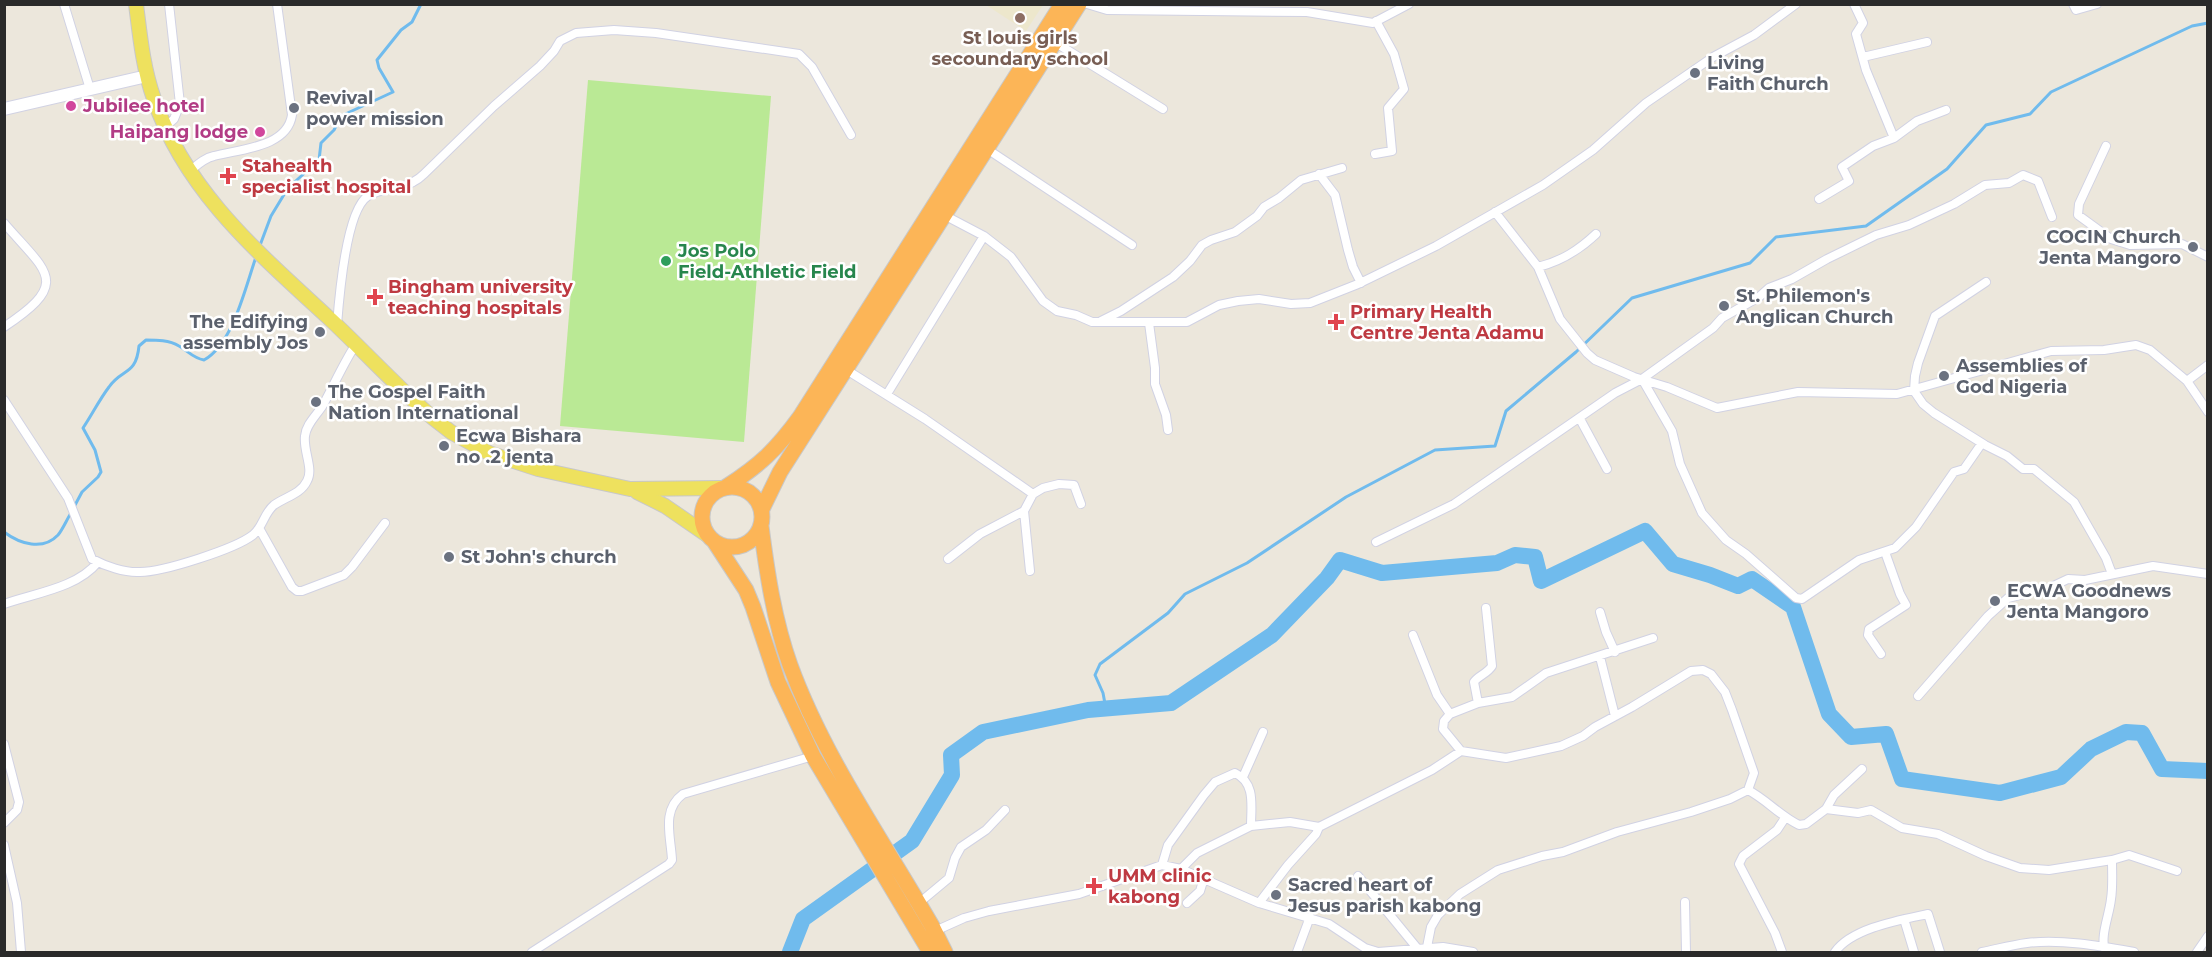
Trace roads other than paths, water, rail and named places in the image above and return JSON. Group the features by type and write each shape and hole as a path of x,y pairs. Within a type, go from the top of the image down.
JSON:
{"highway":[{"path":"930,952 813,756 778,682 746,590 712,539 702,519 703,506 710,495 765,459 783,441 1062,4"},
{"path":"945,952 813,718 790,664 774,612 761,526 762,509 780,472 1079,4"},
{"path":"723,487 744,488 758,500 762,509"},
{"path":"712,539 726,546 738,547 750,542 761,526"},
{"path":"915,926 925,952"}],"main road":[{"path":"136,4 147,76 165,127 190,171 247,243 422,409 470,444 489,453 538,469 630,489 723,487"},
{"path":"630,489 665,506 712,539"}],"street":[{"path":"64,4 90,89"},
{"path":"165,127 174,119 180,104 169,4"},
{"path":"190,171 213,156 249,149 274,139 291,120 277,4"},
{"path":"1087,4 1107,10 1307,12 1373,23 1409,4"},
{"path":"944,215 984,236 1011,257 1043,301 1057,311 1098,322 1187,322 1219,305 1259,299 1291,304 1310,303 1361,283 1436,246 1565,171 1593,150 1646,103 1713,57 1754,34 1796,4"},
{"path":"1854,4 1863,23 1856,34 1866,70 1894,138"},
{"path":"2073,4 2076,10 2097,4"},
{"path":"1375,154 1392,151 1388,108 1404,88 1394,54 1376,21"},
{"path":"337,326 341,275 355,214 366,197 377,191 412,183 418,179 494,105 540,66 560,41 576,33 614,30 656,33 799,54 812,67 850,135"},
{"path":"1863,57 1927,42"},
{"path":"1056,43 1163,109"},
{"path":"4,109 147,76"},
{"path":"1819,200 1849,181 1842,167 1873,146 1894,138 1917,121 1946,110"},
{"path":"2106,146 2079,204 2079,215 2111,239 2130,245 2182,244 2208,257"},
{"path":"987,149 1132,245"},
{"path":"1098,322 1121,311 1173,277 1190,261 1202,245 1235,232 1301,180 1342,168"},
{"path":"1319,174 1335,195 1348,250 1361,283"},
{"path":"1376,542 1454,504 1535,446 1580,419 1615,393 1642,379 1713,328 1722,318 1759,297 1769,288 1792,279 1876,235 1908,225 1954,204 1985,185 2009,183 2023,175 2038,181 2052,217"},
{"path":"1495,212 1538,267 1560,319 1587,353 1595,360 1717,408 1798,392 1897,394 2051,351 2104,350 2136,345 2150,350 2187,381 2208,412"},
{"path":"4,223 42,266 48,278 45,289 36,304 4,327"},
{"path":"1538,267 1566,257 1596,234"},
{"path":"887,394 984,236"},
{"path":"1986,282 1935,316 1918,363 1914,391 1923,404 1934,413 2007,456 2023,469 2034,469 2074,502 2106,558 2112,574"},
{"path":"1149,323 1155,384 1166,415 1168,430"},
{"path":"4,400 68,498 88,553 98,562 140,572 165,568 204,557 246,539 259,528 273,506 302,489 310,472 305,454 305,435 356,344"},
{"path":"2187,381 2208,365"},
{"path":"845,369 887,394 1033,494"},
{"path":"1642,379 1672,431 1683,472 1702,513 1726,540 1790,595 1802,599 1859,560 1896,548 1916,527 1954,472 1964,469 1982,443"},
{"path":"1580,419 1607,469"},
{"path":"1030,571 1024,511 1033,494 1043,488 1059,484 1074,485 1081,504"},
{"path":"948,559 980,534 1024,511"},
{"path":"259,528 292,587 297,591 302,591 344,575 385,523"},
{"path":"1881,654 1868,635 1869,628 1906,605 1885,552"},
{"path":"4,604 68,583 89,573 98,562"},
{"path":"1918,696 1988,616 2008,598 2049,588 2068,579 2085,580 2153,566 2208,574"},
{"path":"1478,702 1474,682 1489,672 1492,666 1486,608"},
{"path":"1600,612 1615,652"},
{"path":"1413,635 1437,695 1450,714"},
{"path":"1427,947 1431,927 1444,909 1460,894 1498,870 1542,855 1563,852 1617,832 1701,809 1731,799 1748,790 1754,773 1725,692 1711,674 1703,670 1691,671 1583,736 1561,746 1535,753 1506,758 1461,751 1443,729 1450,714 1478,702 1512,697 1546,673 1653,638"},
{"path":"1600,657 1615,716"},
{"path":"1243,777 1263,732"},
{"path":"4,744 19,802 17,810 6,820"},
{"path":"1181,868 1197,853 1251,826 1290,822 1319,827 1432,770 1461,751"},
{"path":"532,952 669,864 672,860 668,815 676,799 682,794 813,756"},
{"path":"1748,790 1767,802 1785,818 1799,825 1806,824 1826,809 1834,795 1862,769"},
{"path":"1162,865 1168,845 1176,832 1215,782 1235,773 1248,783 1251,795 1251,826"},
{"path":"1826,809 1858,813 1871,810 1902,828 1938,834 2019,868 2049,870 2129,855 2177,871"},
{"path":"919,903 949,878 961,847 986,830 1005,810"},
{"path":"1782,952 1775,933 1739,864 1743,856 1777,830 1785,818"},
{"path":"1259,903 1288,865 1316,834 1319,827"},
{"path":"4,845 17,903 21,952"},
{"path":"2104,949 2105,923 2112,898 2112,860"},
{"path":"935,931 964,918 989,911 1079,894 1162,865 1181,868 1259,903 1329,924 1365,948 1378,952 1427,947 1473,952"},
{"path":"1358,876 1417,948"},
{"path":"1187,903 1200,891 1204,878"},
{"path":"1685,902 1686,952"},
{"path":"1835,952 1858,933 1928,914 1940,952"},
{"path":"1297,952 1310,917"},
{"path":"1904,920 1914,952"},
{"path":"2197,952 2208,936"},
{"path":"1982,952 2029,943 2134,952"}],"waterway":[{"path":"259,248 271,216 288,188 319,160 321,143 334,130 341,116 393,92 377,60 401,30 412,22 421,4"},
{"path":"1106,709 1103,693 1095,675 1100,664 1168,613 1185,594 1247,563 1346,497 1435,450 1495,446 1506,411 1576,352 1632,298 1750,263 1776,237 1866,226 1947,169 1986,125 2030,114 2051,92 2192,26 2208,23"},
{"path":"74,507 82,492 101,472 95,450 83,428 105,392 114,381 132,367 139,346 146,340 171,343 204,360 214,352 223,342 237,314 256,257"},
{"path":"4,532 17,540 31,544 45,543 58,535 71,513"},
{"path":"790,952 803,919 912,841 952,775 951,755 983,732 1088,710 1171,703 1272,635 1327,578 1340,560 1382,573 1497,563 1515,555 1535,557 1541,581 1645,531 1673,564 1738,586 1752,579 1793,607 1829,714 1851,737 1886,734 1902,779 2000,793 2061,777 2091,749 2126,732 2142,733 2162,769 2208,771"},
{"path":"4,927 4,933"}],"place":[{"name":"St louis girls secoundary school","path":"1020,18"},
{"name":"Living Faith Church","path":"1695,73"},
{"name":"Jubilee hotel","path":"71,106"},
{"name":"Revival power mission","path":"294,108"},
{"name":"Haipang lodge","path":"260,132"},
{"name":"Stahealth specialist hospital","path":"228,176"},
{"name":"COCIN Church Jenta Mangoro","path":"2193,247"},
{"name":"Jos Polo Field-Athletic Field","path":"666,261"},
{"name":"Bingham university teaching hospitals","path":"375,297"},
{"name":"St. Philemon's Anglican Church","path":"1724,306"},
{"name":"Primary Health Centre Jenta Adamu","path":"1336,322"},
{"name":"The Edifying assembly Jos","path":"320,332"},
{"name":"Assemblies of God Nigeria","path":"1944,376"},
{"name":"The Gospel Faith Nation International","path":"316,402"},
{"name":"Ecwa Bishara no .2 jenta","path":"444,446"},
{"name":"St John's church","path":"449,557"},
{"name":"ECWA Goodnews Jenta Mangoro","path":"1995,601"},
{"name":"UMM clinic kabong","path":"1094,886"},
{"name":"Sacred heart of Jesus parish kabong","path":"1276,895"}]}
